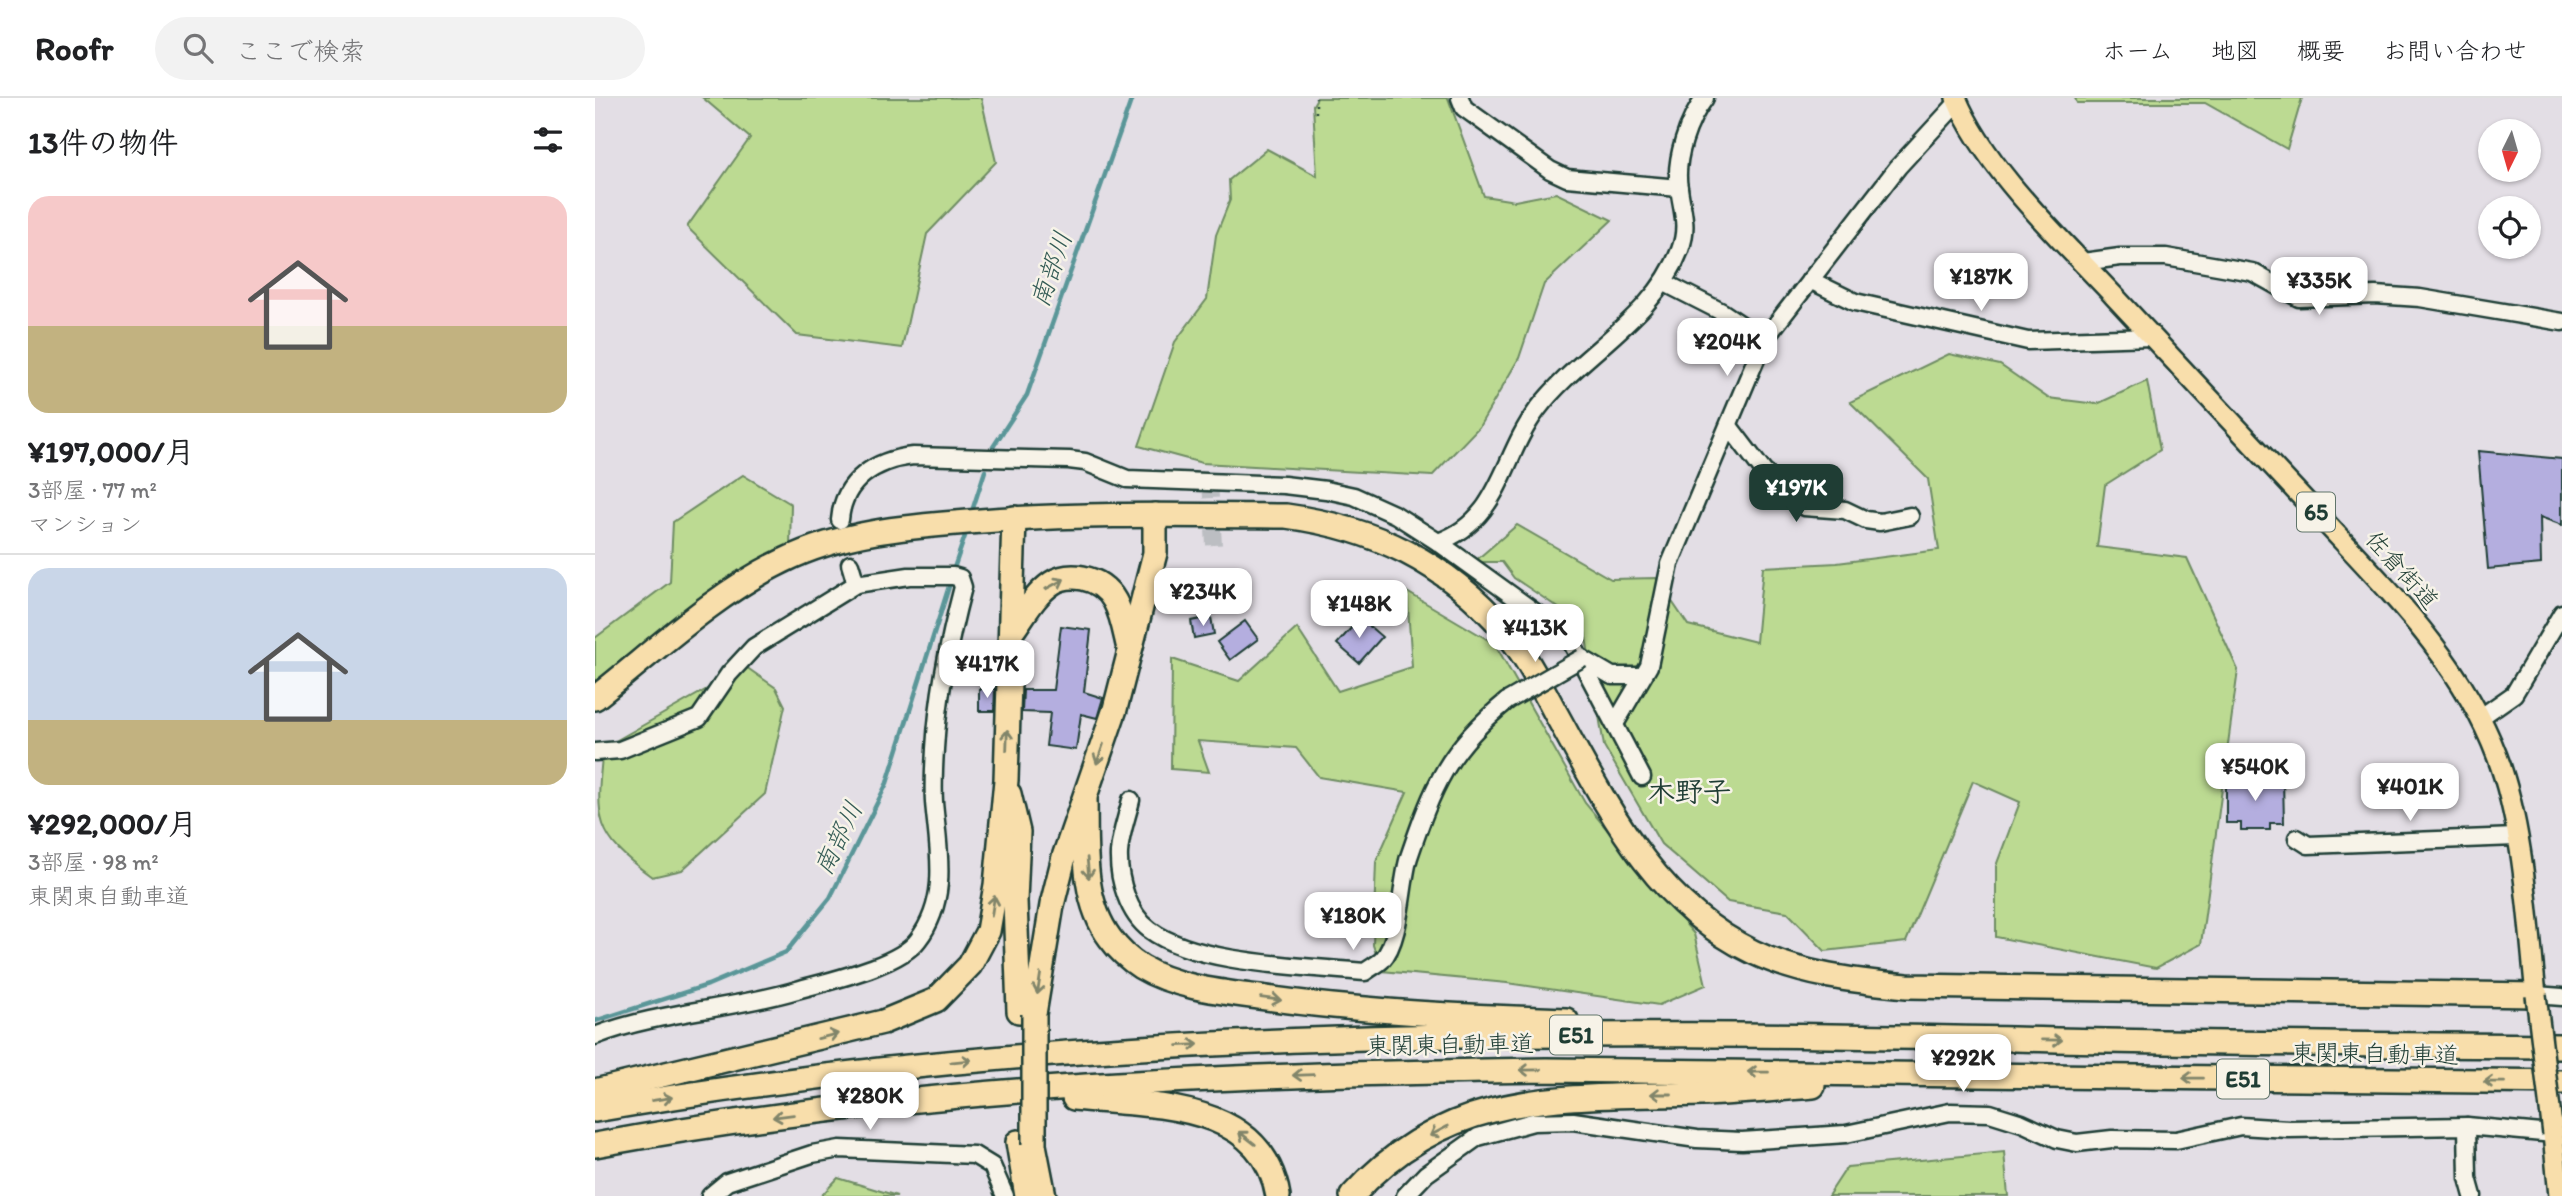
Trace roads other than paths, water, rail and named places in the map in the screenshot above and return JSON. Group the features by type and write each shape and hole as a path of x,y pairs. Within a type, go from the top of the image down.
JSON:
{"highway":[{"path":"1027,1013 1052,905 1115,709 1155,553 1155,515"},
{"path":"595,698 736,588 811,549 861,534 1014,518 1286,516 1328,521 1362,530 1431,567 1459,587 1506,632 1530,666 1614,818 1643,861 1670,892 1710,926 1742,946 1798,970 1852,981 1907,986 2536,995"},
{"path":"595,1091 883,1022 936,1000 970,965 988,931 996,885 1006,780 1014,518"},
{"path":"1011,633 1036,598 1051,584 1069,577 1079,577 1098,583 1113,596 1120,612 1129,654"},
{"path":"1006,780 1019,832 1015,901 1027,1013 1027,1196"},
{"path":"1085,799 1089,884 1097,915 1110,938 1125,954 1142,967 1163,977 1229,993 1376,1012 1895,1037"},
{"name":"東関東自動車道","path":"595,1110 889,1068 1254,1041 1532,1035 2562,1046"},
{"name":"東関東自動車道","path":"595,1145 769,1118 894,1103 1127,1083 1394,1072 1546,1070 2562,1082"},
{"path":"1352,1196 1399,1155 1439,1130 1507,1104 1609,1094 1746,1092 1924,1074"},
{"path":"894,1103 1069,1098 1187,1111 1230,1126 1259,1149 1272,1169 1279,1196"},
{"path":"1026,1143 1044,1196"}],"main road":[{"name":"佐倉街道","path":"1957,100 1963,114 2008,178 2397,600 2450,665 2481,717 2498,758 2516,837 2559,1196"}],"street":[{"path":"1460,98 1464,108 1550,170 1567,178 1679,188"},
{"path":"1438,542 1458,535 1481,514 1536,412 1559,383 1651,302 1665,283 1686,230 1686,214 1678,174 1685,139 1696,109 1705,98"},
{"path":"1615,724 1654,654 1670,564 1764,340 1898,167 1957,100"},
{"path":"2083,262 2120,257 2166,257 2252,272 2299,298 2375,295 2420,298 2562,322"},
{"path":"1810,279 1856,302 2028,341 2152,337"},
{"path":"1665,283 1722,312 1764,340"},
{"path":"1729,426 1765,472 1804,507 1845,510 1866,520 1880,522 1910,516"},
{"path":"840,520 841,506 853,485 877,465 894,458 913,456 1069,460 1085,462 1127,480 1284,485 1326,490 1375,505 1438,542 1568,636 1582,658 1641,777"},
{"path":"850,564 856,584"},
{"path":"595,752 620,750 699,718 729,674 754,647 856,584 909,576 953,576 960,579 963,587 943,674 935,747 934,802 941,843 939,883 933,911 918,941 899,957 794,991 629,1026 595,1036"},
{"path":"2481,717 2514,694 2562,613"},
{"path":"1582,658 1612,676 1642,677"},
{"path":"1131,800 1120,845 1121,875 1127,900 1149,929 1189,949 1234,958 1365,972 1383,959 1388,950 1400,910 1408,860 1440,776 1475,727 1507,701 1582,658"},
{"path":"2297,838 2308,845 2516,837"},
{"path":"2536,995 2562,997"},
{"path":"1405,1196 1426,1174 1478,1137 1533,1122 1573,1121 1697,1139 1742,1141 1846,1134 1950,1112 1990,1113 2022,1123 2057,1139 2077,1143 2112,1139 2176,1140 2241,1126 2288,1129 2467,1126 2553,1134"},
{"path":"2467,1126 2468,1178 2473,1196"},
{"path":"710,1196 727,1181 812,1154 840,1149 974,1155 992,1166 1006,1196"}],"waterway":[{"name":"南部川","path":"993,447 1027,395 1132,98"},
{"name":"南部川","path":"973,508 985,471"},
{"name":"南部川","path":"953,571 965,536"},
{"name":"南部川","path":"595,1021 708,985 786,952 830,898 887,783 951,580"}],"tunnel":[{"path":"1210,482 1214,545"}],"district":[{"name":"木野子","path":"1689,791"}]}
